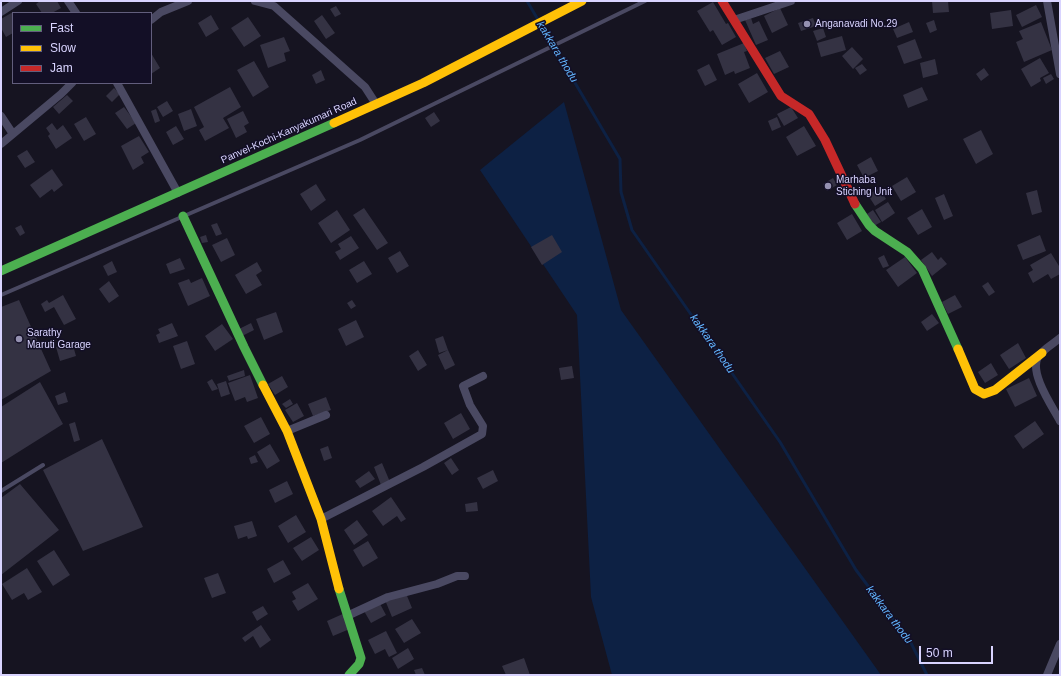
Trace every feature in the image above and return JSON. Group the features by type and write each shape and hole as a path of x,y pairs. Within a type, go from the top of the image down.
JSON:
{"main road":[{"name":"Panvel-Kochi-Kanyakumari Road","path":"1,271 423,83 582,1"},
{"path":"722,1 781,96 808,114 817,127 825,140 855,204 869,225 875,232 907,252 922,269 930,283 975,389 984,394 995,390 1042,353"},
{"path":"183,216 244,347 286,432 321,519 334,574 361,658 359,664 349,675"}],"street":[{"path":"1,12 18,1"},
{"path":"68,1 75,12"},
{"path":"152,19 161,12 188,1"},
{"path":"255,1 274,6 365,88 376,104"},
{"path":"734,20 791,1"},
{"path":"1047,1 1060,74"},
{"path":"1,144 71,84"},
{"path":"118,84 178,193"},
{"path":"1,116 13,134"},
{"path":"1060,338 1042,353 1036,362 1037,378 1060,421"},
{"path":"321,519 423,467 482,434 483,426 470,405 463,386 483,376"},
{"path":"286,432 326,415"},
{"path":"347,616 388,597 438,584 457,576 465,576"},
{"path":"1047,675 1060,644"}],"lane":[{"path":"1,295 360,140 645,1"},
{"path":"1,491 43,465"}],"water":[{"path":"564,102 621,310 881,675 612,675 591,597 577,315 480,170"}],"building":[{"path":"40,1 57,1 61,8 54,12 41,12 36,4"},
{"path":"932,1 948,1 949,12 933,13"},
{"path":"713,2 726,24 728,23 736,37 722,45 713,30 710,32 697,11"},
{"path":"1036,5 1042,17 1022,27 1016,15"},
{"path":"336,6 341,14 335,17 330,9"},
{"path":"780,8 788,25 772,33 764,16"},
{"path":"1011,10 1013,26 992,29 990,13"},
{"path":"12,13 12,34 6,37 1,28 1,19"},
{"path":"211,15 219,29 206,37 198,23"},
{"path":"322,15 335,33 326,39 314,21"},
{"path":"248,17 261,36 244,47 231,28"},
{"path":"751,18 753,24 759,21 768,40 756,45 745,20"},
{"name":"Anganavadi No.29","path":"813,18 816,26 801,31 798,23"},
{"path":"934,20 937,30 930,33 926,23"},
{"path":"909,22 913,32 897,38 893,29"},
{"path":"1041,22 1052,50 1024,62 1016,42 1023,39 1019,31"},
{"path":"823,28 826,37 817,41 813,31"},
{"path":"842,36 846,50 821,57 817,43"},
{"path":"284,37 290,51 284,53 286,61 268,68 260,45"},
{"path":"915,39 922,58 904,64 897,46"},
{"path":"744,43 747,51 744,52 750,68 735,74 734,71 725,75 717,54"},
{"path":"852,47 863,59 853,69 842,56"},
{"path":"780,51 789,67 774,74 765,58"},
{"path":"152,55 160,68 152,73"},
{"path":"1040,58 1049,73 1040,78 1041,81 1031,87 1021,69"},
{"path":"935,59 938,74 923,78 920,63"},
{"path":"254,61 269,87 253,97 237,70"},
{"path":"709,64 717,80 705,86 697,70"},
{"path":"862,64 867,70 860,75 855,68"},
{"path":"984,68 989,75 981,81 976,74"},
{"path":"321,70 325,80 316,84 312,75"},
{"path":"757,73 768,92 749,103 738,84"},
{"path":"1051,74 1054,79 1046,84 1043,78"},
{"path":"230,87 241,107 223,118 229,128 205,141 199,130 204,127 194,107"},
{"path":"922,87 928,100 908,108 903,95"},
{"path":"114,88 120,94 112,102 106,96"},
{"path":"67,95 73,101 59,114 53,107"},
{"path":"167,101 173,111 163,117 157,107"},
{"path":"124,107 136,123 127,129 115,113"},
{"path":"791,107 798,118 784,126 777,114"},
{"path":"156,109 160,121 155,123 151,111"},
{"path":"191,109 197,126 184,131 178,114"},
{"path":"243,111 249,123 244,126 247,132 236,138 227,119"},
{"path":"434,112 440,121 431,127 425,118"},
{"path":"86,117 96,134 84,141 74,124"},
{"path":"777,117 781,127 772,131 768,121"},
{"path":"52,123 57,130 63,125 72,138 56,149 48,136 50,134 46,128"},
{"path":"176,126 184,139 173,145 166,132"},
{"path":"804,126 816,146 797,156 786,137"},
{"path":"981,130 993,154 976,164 963,139"},
{"path":"139,136 149,152 141,157 144,163 133,170 121,146"},
{"path":"27,150 35,162 25,168 17,156"},
{"path":"871,157 878,171 864,178 857,165"},
{"path":"52,169 63,185 54,192 52,189 40,198 30,185"},
{"path":"907,177 916,192 901,201 892,186"},
{"path":"833,178 837,185 827,191 823,184"},
{"path":"316,184 326,200 311,211 300,194"},
{"path":"879,188 886,199 875,206 868,195"},
{"path":"1037,190 1042,212 1032,215 1026,193"},
{"path":"944,194 953,216 944,220 935,198"},
{"path":"888,202 895,213 882,222 875,210"},
{"path":"364,208 388,243 377,250 353,215"},
{"path":"922,209 932,227 918,235 907,218"},
{"path":"337,210 350,230 331,243 318,223"},
{"path":"873,210 881,222 874,226 867,214"},
{"path":"852,214 862,231 847,240 837,223"},
{"path":"217,223 222,234 216,236 211,225"},
{"path":"21,225 25,233 20,236 15,228"},
{"path":"206,235 208,242 202,243 200,237"},
{"path":"552,235 562,252 542,265 531,247"},
{"path":"1040,235 1046,251 1023,260 1017,245"},
{"path":"351,236 359,248 340,260 335,252 341,249 338,244"},
{"path":"227,238 235,255 221,262 212,245"},
{"path":"400,251 409,266 397,273 388,258"},
{"path":"932,252 938,260 941,257 947,264 932,276 921,260"},
{"path":"1051,253 1059,266 1060,265 1060,274 1051,279 1048,274 1033,283 1028,273 1033,270 1030,265"},
{"path":"884,255 889,266 883,268 878,258"},
{"path":"905,257 917,273 898,287 886,270"},
{"path":"180,258 185,269 170,274 166,264"},
{"path":"112,261 117,272 108,276 103,266"},
{"path":"364,261 372,274 357,283 349,270"},
{"path":"257,262 262,271 256,275 262,285 246,294 235,275"},
{"path":"202,278 210,296 188,306 178,283 189,279 191,283"},
{"path":"109,281 119,296 109,303 99,289"},
{"path":"988,282 995,292 989,296 982,286"},
{"path":"63,295 76,319 64,325 54,307 45,312 41,304 47,300 49,303"},
{"path":"955,295 962,307 948,314 942,302"},
{"name":"Sarathy Maruti Garage","path":"19,300 51,371 1,400 1,307"},
{"path":"352,300 356,306 351,309 347,303"},
{"path":"276,312 283,332 264,340 256,319"},
{"path":"932,314 939,323 927,331 921,322"},
{"path":"356,320 364,337 346,346 338,329"},
{"path":"172,323 178,336 159,343 156,335 160,333 158,329"},
{"path":"251,323 254,330 242,336 239,329"},
{"path":"222,324 233,339 215,351 205,336"},
{"path":"443,336 448,350 439,353 435,339"},
{"path":"187,341 195,364 181,369 173,346"},
{"path":"72,342 76,356 60,361 56,347"},
{"path":"1018,343 1026,358 1009,369 1000,355"},
{"path":"418,350 427,365 418,371 409,356"},
{"path":"448,350 455,365 445,370 438,355"},
{"path":"991,363 998,375 985,383 978,372"},
{"path":"572,366 574,378 561,380 559,368"},
{"path":"244,370 245,376 229,381 227,376"},
{"path":"250,375 258,398 247,402 245,397 235,401 228,383"},
{"path":"282,376 288,387 275,395 268,384"},
{"path":"1029,378 1037,396 1015,407 1006,389"},
{"path":"212,379 218,389 212,391 207,382"},
{"path":"226,381 230,394 221,397 217,384"},
{"path":"40,382 63,424 1,463 1,407"},
{"path":"65,392 68,402 58,405 55,396"},
{"path":"326,397 331,410 313,416 308,404"},
{"path":"290,399 293,404 286,408 282,404"},
{"path":"297,403 304,416 293,422 285,410"},
{"path":"461,413 470,429 453,439 444,423"},
{"path":"261,417 270,434 254,443 244,426"},
{"path":"1035,421 1044,434 1023,449 1014,436"},
{"path":"75,422 80,440 74,442 69,424"},
{"path":"102,439 143,527 83,551 43,470"},
{"path":"270,444 280,461 267,469 257,452"},
{"path":"328,446 332,458 324,461 320,449"},
{"path":"255,455 258,462 251,464 249,458"},
{"path":"451,458 459,470 452,475 444,463"},
{"path":"382,463 390,482 381,485 374,467"},
{"path":"493,470 498,481 483,489 477,478"},
{"path":"369,471 375,479 360,488 355,481"},
{"path":"287,481 293,494 275,503 269,490"},
{"path":"20,484 59,530 1,575 1,498"},
{"path":"391,497 406,519 401,522 397,516 383,526 372,511"},
{"path":"477,502 478,511 466,512 465,504"},
{"path":"296,515 306,532 288,543 278,526"},
{"path":"357,520 368,535 354,545 344,530"},
{"path":"252,521 257,536 248,539 247,536 238,539 234,526"},
{"path":"311,537 319,550 302,561 293,548"},
{"path":"368,541 378,558 363,567 353,550"},
{"path":"54,550 70,575 53,586 37,561"},
{"path":"283,560 291,574 274,583 267,569"},
{"path":"27,568 42,592 28,600 24,593 12,600 2,584"},
{"path":"218,573 226,593 212,598 204,578"},
{"path":"308,583 318,599 298,611 292,601 296,599 292,592"},
{"path":"405,591 412,608 392,617 385,600"},
{"path":"379,602 386,615 371,623 364,611"},
{"path":"263,606 268,614 257,621 252,612"},
{"path":"345,613 352,628 333,636 327,621"},
{"path":"412,619 421,633 404,643 395,629"},
{"path":"261,625 271,640 260,648 253,636 245,642 242,638"},
{"path":"386,631 397,653 389,657 385,649 375,654 368,640"},
{"path":"408,648 414,659 398,669 392,658"},
{"path":"524,658 530,675 506,675 502,666"},
{"path":"422,668 425,675 416,675 414,670"}],"waterway":[{"name":"kakkara thodu","path":"527,1 537,18"},
{"name":"kakkara thodu","path":"542,27 620,159 621,192 632,230 780,442 856,570 911,643 927,675"}],"traffic: fast":[{"path":"1,271 334,123"},
{"path":"855,204 869,225 875,231 907,252 922,269 958,349"},
{"path":"183,216 263,385"},
{"path":"339,589 361,658 359,664 349,675"}],"traffic: slow":[{"path":"334,123 423,83 582,1"},
{"path":"958,349 975,389 984,394 995,390 1042,353"},
{"path":"263,385 287,431 321,519 339,589"}],"traffic: jam":[{"path":"722,1 781,96 809,114 825,140 855,204"}],"place":[{"name":"Anganavadi No.29","path":"807,24"},
{"name":"Marhaba Stiching Unit","path":"828,186"},
{"name":"Sarathy Maruti Garage","path":"19,339"}]}
